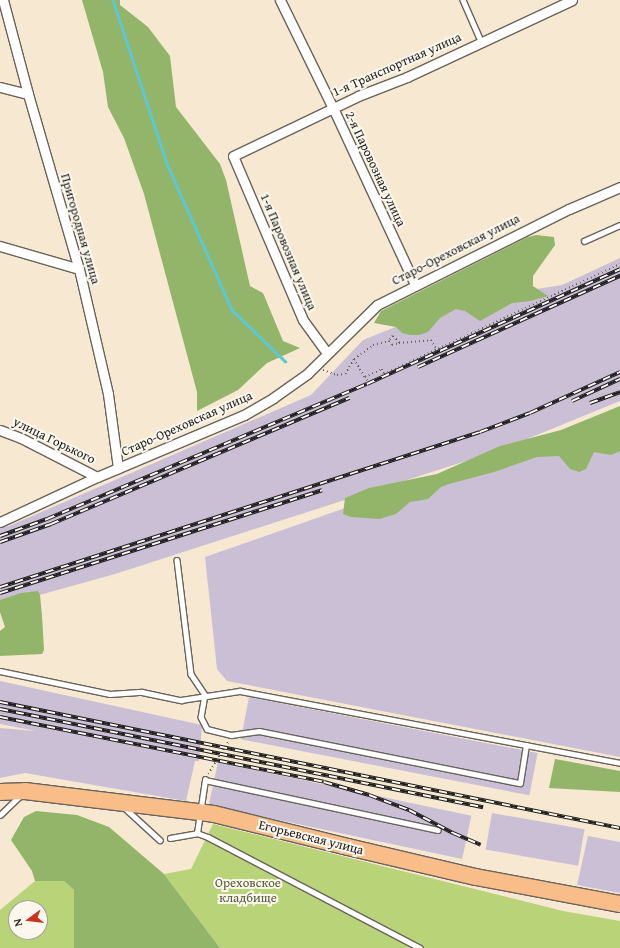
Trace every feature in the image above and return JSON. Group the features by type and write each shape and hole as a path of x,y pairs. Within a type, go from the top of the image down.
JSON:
{"highway":[{"name":"Егорьевская улица","path":"0,792 25,791 200,812 476,877 620,904"}],"street":[{"name":"Пригородная улица","path":"3,0 28,94 79,269 108,394 118,468"},
{"name":"2-я Паровозная улица","path":"280,0 333,108 415,285"},
{"name":"1-я Транспортная улица","path":"233,156 358,96 407,77 481,41 572,0"},
{"path":"0,87 28,94"},
{"name":"1-я Паровозная улица","path":"233,156 303,320 327,353"},
{"name":"Старо-Ореховская улица","path":"0,522 97,477 244,415 273,398 314,366 376,305 569,209 620,187"},
{"path":"0,246 79,269"},
{"name":"улица Горького","path":"0,430 21,438 97,477"}],"lane":[{"path":"463,0 481,41"},
{"path":"584,241 620,225"},
{"path":"177,560 191,674 205,695 201,717 207,729 231,735 259,731 520,783 526,745"},
{"path":"0,671 110,694 142,692 181,700 205,695 240,691 620,763"},
{"path":"197,833 205,780 438,830"},
{"path":"0,815 25,791"},
{"path":"119,802 160,840"},
{"path":"170,838 197,833 208,837 420,948"}],"path":[{"path":"365,376 382,369 384,374 620,264"},
{"path":"314,366 337,375 345,374 354,360 373,345 389,341 393,336 399,343"},
{"path":"389,341 392,345 431,340 437,349"},
{"path":"354,360 367,381"},
{"path":"205,780 231,735"}],"shaded area":[{"path":"620,258 620,401 500,450 115,574 0,606 0,528 9,526 311,395 363,340 460,301 562,285"},
{"path":"620,412 620,757 227,681 217,669 205,557"},
{"path":"0,681 202,725 199,761 195,761 186,801 25,773 0,778 0,728 36,731 0,724"},
{"path":"249,697 538,753 529,795 241,739"},
{"path":"218,762 471,816 462,859 209,805"},
{"path":"492,813 585,829 578,866 486,849"},
{"path":"588,836 620,842 620,893 577,885"}],"green space":[{"path":"82,0 120,0 120,5 148,27 170,56 176,107 220,164 226,180 250,286 263,293 283,341 300,348 267,363 238,390 197,411 197,392 144,194 124,138 108,107 103,72"},
{"path":"536,235 554,237 555,245 533,276 533,286 548,296 530,301 512,303 480,321 465,311 456,309 440,318 428,332 419,335 402,333 396,327 374,323 381,311 528,237"},
{"path":"620,406 620,451 611,455 594,452 586,469 579,472 570,469 559,456 537,457 494,472 441,487 428,499 410,502 396,514 379,519 351,517 343,514 345,498 369,488 437,474 500,446 561,430"},
{"path":"38,591 40,595 42,616 44,650 42,654 0,656 0,631 5,627 0,612 0,600 21,593"},
{"path":"555,759 620,771 620,792 549,788"},
{"path":"36,811 77,815 109,827 164,874 220,948 74,948 74,890 64,881 35,881 32,871 11,840 24,817"},
{"name":"Ореховское кладбище","path":"213,824 563,911 620,921 620,948 220,948 164,874 191,869"},
{"path":"35,881 64,881 74,890 74,948 0,948 0,910 8,903 8,940 48,940 48,900 12,900"}],"waterway":[{"path":"113,0 168,166 232,310 285,361"}],"railway":[{"path":"0,536 47,519 367,384 620,269"},
{"path":"418,367 620,276"},
{"path":"0,587 480,432 530,413 620,372"},
{"path":"572,401 620,379"},
{"path":"590,403 620,392"},
{"path":"0,542 51,524 350,398"},
{"path":"0,593 322,490"},
{"path":"0,702 620,828"},
{"path":"0,709 483,807"},
{"path":"0,717 324,782 369,795 409,810 453,833 481,845"}]}
